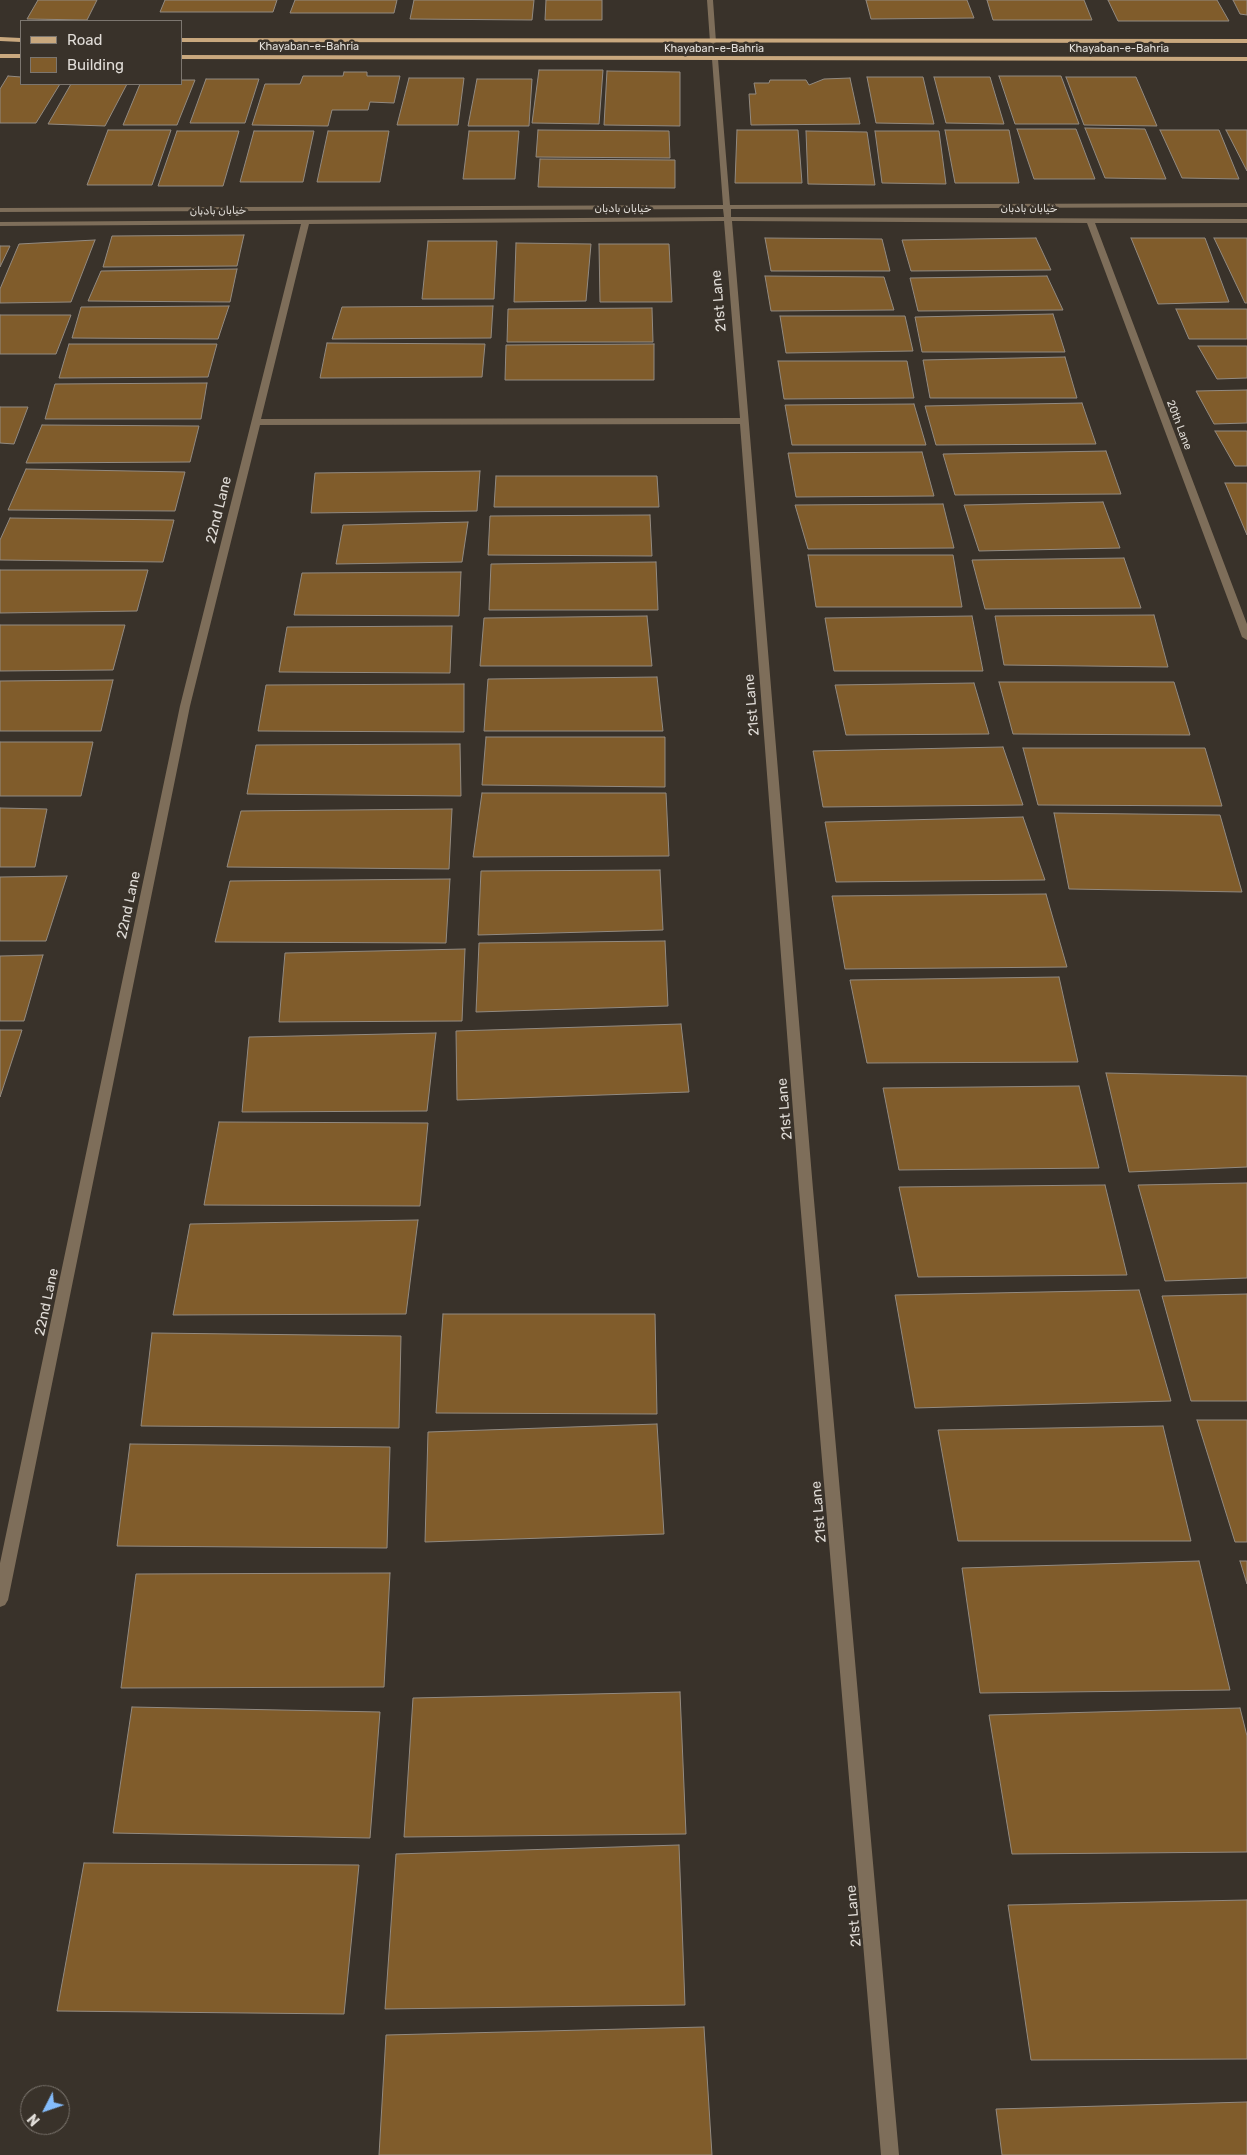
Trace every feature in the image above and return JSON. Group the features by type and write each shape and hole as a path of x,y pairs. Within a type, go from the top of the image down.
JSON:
{"main road":[{"path":"0,40 20,40"},
{"name":"Khayaban-e-Bahria","path":"182,40 1247,41"},
{"path":"0,56 20,56"},
{"name":"Khayaban-e-Bahria","path":"182,57 1247,59"}],"street":[{"path":"710,0 713,42"},
{"name":"21st Lane","path":"715,59 807,1199 890,2155"},
{"name":"خیابان بادبان","path":"0,210 1247,205"},
{"name":"خیابان بادبان","path":"0,224 728,219 1247,221"},
{"name":"20th Lane","path":"1090,220 1247,637"},
{"name":"22nd Lane","path":"0,1600 186,706 306,221"},
{"path":"256,422 744,421"}],"building":[{"path":"38,0 97,0 87,20 27,19"},
{"path":"165,0 277,0 273,12 160,12"},
{"path":"295,0 397,0 394,13 290,13"},
{"path":"414,0 534,0 532,20 410,19"},
{"path":"546,0 602,0 602,20 545,20"},
{"path":"866,0 967,0 974,18 871,19"},
{"path":"987,0 1084,0 1092,20 993,20"},
{"path":"1108,0 1217,0 1229,21 1118,21"},
{"path":"1233,0 1247,0 1247,15 1240,14"},
{"path":"539,70 603,70 599,124 532,123"},
{"path":"607,71 680,72 680,126 604,125"},
{"path":"344,72 367,72 367,76 400,76 394,103 370,102 368,110 332,110 328,126 252,125 265,84 300,84 303,76 343,76"},
{"path":"8,76 20,77 20,85 59,85 36,123 0,123 0,89"},
{"path":"999,76 1061,76 1079,124 1015,124"},
{"path":"867,77 923,77 934,124 876,123"},
{"path":"934,77 990,77 1004,124 946,123"},
{"path":"1066,77 1136,77 1157,126 1084,125"},
{"path":"409,78 464,78 458,125 397,125"},
{"path":"850,78 860,124 751,125 749,94 756,94 754,83 769,83 770,80 806,80 809,85 824,79"},
{"path":"206,79 259,79 245,123 190,123"},
{"path":"477,79 532,79 529,126 468,126"},
{"path":"182,80 195,80 177,125 123,125 140,85 182,85"},
{"path":"70,85 126,85 105,126 48,124"},
{"path":"1085,128 1145,129 1166,179 1105,178"},
{"path":"1017,129 1076,129 1095,179 1034,179"},
{"path":"108,130 171,130 152,185 87,185"},
{"path":"538,130 669,131 670,158 536,157"},
{"path":"737,130 798,130 802,183 735,183"},
{"path":"945,130 1009,130 1019,183 955,183"},
{"path":"1160,130 1219,130 1239,179 1182,178"},
{"path":"1226,130 1247,130 1247,171"},
{"path":"177,131 239,131 223,186 158,186"},
{"path":"254,131 314,131 303,182 240,182"},
{"path":"328,131 389,131 380,182 317,182"},
{"path":"469,131 519,131 515,179 463,179"},
{"path":"806,131 867,132 875,185 808,184"},
{"path":"875,131 939,131 946,184 882,183"},
{"path":"540,159 675,160 675,188 538,187"},
{"path":"244,235 237,266 103,267 112,236"},
{"path":"765,238 882,239 890,271 771,271"},
{"path":"1036,238 1051,270 911,271 902,240"},
{"path":"1131,238 1205,238 1229,302 1158,304"},
{"path":"1214,238 1247,238 1247,303 1245,303"},
{"path":"95,240 71,302 0,303 0,289 19,244"},
{"path":"428,241 497,241 494,299 422,299"},
{"path":"516,243 591,244 586,301 514,302"},
{"path":"599,244 669,244 672,302 600,302"},
{"path":"0,246 10,246 0,267"},
{"path":"237,269 230,302 88,301 101,271"},
{"path":"765,276 884,277 894,310 771,311"},
{"path":"1047,276 1063,310 918,311 910,278"},
{"path":"229,306 218,339 72,338 81,307"},
{"path":"493,306 491,338 332,339 342,307"},
{"path":"652,308 653,342 507,342 508,309"},
{"path":"1176,309 1247,309 1247,339 1189,339"},
{"path":"1053,314 1065,352 922,352 915,317"},
{"path":"0,315 71,315 56,354 0,354"},
{"path":"780,316 905,316 913,351 786,353"},
{"path":"327,343 485,344 482,377 320,378"},
{"path":"69,344 217,344 208,377 59,378"},
{"path":"654,344 654,380 505,380 506,345"},
{"path":"1198,346 1247,346 1247,378 1217,379"},
{"path":"1065,357 1077,398 930,398 923,360"},
{"path":"778,361 907,361 914,398 784,399"},
{"path":"207,383 201,419 45,419 55,384"},
{"path":"1247,390 1247,423 1214,424 1196,391"},
{"path":"1082,403 1096,444 936,445 925,406"},
{"path":"914,404 926,445 792,445 785,405"},
{"path":"0,407 28,407 14,444 0,443"},
{"path":"42,425 199,426 190,462 26,463"},
{"path":"1215,431 1247,431 1247,466 1235,466"},
{"path":"1106,451 1121,494 955,495 943,454"},
{"path":"922,452 934,496 796,497 788,453"},
{"path":"26,469 185,472 175,511 8,510"},
{"path":"480,471 477,511 311,513 315,473"},
{"path":"496,476 657,476 659,507 494,507"},
{"path":"1225,483 1247,483 1247,535"},
{"path":"1103,502 1120,548 979,551 964,505"},
{"path":"943,504 954,548 808,549 795,505"},
{"path":"650,515 652,556 488,555 490,516"},
{"path":"10,518 174,520 163,562 0,560 0,540"},
{"path":"468,522 462,562 336,564 343,525"},
{"path":"808,555 953,555 962,607 816,607"},
{"path":"1124,558 1141,608 985,609 972,560"},
{"path":"656,562 658,610 489,610 491,564"},
{"path":"0,570 148,570 137,611 0,613"},
{"path":"461,572 459,616 294,615 302,573"},
{"path":"1154,615 1168,667 1004,665 995,616"},
{"path":"647,616 652,666 480,666 484,618"},
{"path":"972,616 983,671 834,671 825,618"},
{"path":"0,625 125,625 113,670 0,671"},
{"path":"452,626 450,673 279,672 287,627"},
{"path":"657,677 663,731 484,731 488,679"},
{"path":"113,680 101,731 0,731 0,681"},
{"path":"999,682 1174,682 1190,735 1013,734"},
{"path":"974,683 989,734 846,735 835,685"},
{"path":"464,684 464,732 258,731 266,685"},
{"path":"486,737 665,737 665,787 482,785"},
{"path":"0,742 93,742 81,796 0,796"},
{"path":"460,744 461,796 247,794 256,745"},
{"path":"1003,747 1023,805 823,807 813,751"},
{"path":"1023,748 1205,748 1222,806 1038,805"},
{"path":"482,793 666,793 669,856 473,857"},
{"path":"0,808 47,809 35,867 0,867"},
{"path":"452,809 449,869 227,867 241,811"},
{"path":"1054,813 1220,815 1242,892 1069,889"},
{"path":"1023,817 1045,880 836,882 825,822"},
{"path":"660,870 663,930 478,935 481,871"},
{"path":"67,876 46,941 0,941 0,877"},
{"path":"450,879 446,943 215,942 230,881"},
{"path":"1046,894 1067,967 845,969 832,896"},
{"path":"665,941 668,1006 476,1012 479,943"},
{"path":"465,949 462,1021 279,1022 285,953"},
{"path":"43,955 24,1021 0,1021 0,956"},
{"path":"1059,977 1078,1062 867,1063 850,980"},
{"path":"681,1024 689,1092 457,1100 456,1031"},
{"path":"0,1030 22,1030 0,1097"},
{"path":"436,1033 427,1111 242,1112 249,1037"},
{"path":"1106,1073 1247,1076 1247,1167 1129,1172"},
{"path":"1079,1086 1099,1168 899,1170 883,1088"},
{"path":"219,1122 428,1123 420,1206 204,1205"},
{"path":"1247,1183 1247,1278 1165,1281 1138,1185"},
{"path":"1105,1185 1127,1275 918,1277 899,1187"},
{"path":"418,1220 406,1314 173,1315 190,1224"},
{"path":"1139,1290 1171,1401 915,1408 895,1295"},
{"path":"1247,1294 1247,1401 1191,1401 1162,1296"},
{"path":"443,1314 655,1314 657,1414 436,1413"},
{"path":"152,1333 401,1336 399,1428 141,1426"},
{"path":"1197,1420 1247,1420 1247,1542 1235,1542"},
{"path":"657,1424 664,1534 425,1542 428,1432"},
{"path":"1163,1426 1191,1541 958,1541 938,1430"},
{"path":"130,1444 390,1447 387,1548 117,1546"},
{"path":"1199,1561 1230,1690 980,1693 962,1568"},
{"path":"1240,1561 1247,1561 1247,1584"},
{"path":"390,1573 384,1687 121,1688 136,1574"},
{"path":"680,1692 686,1834 404,1837 413,1698"},
{"path":"132,1707 380,1712 370,1838 113,1833"},
{"path":"1240,1708 1247,1736 1247,1852 1012,1854 989,1715"},
{"path":"679,1845 685,2005 385,2009 396,1854"},
{"path":"84,1863 359,1865 344,2014 57,2011"},
{"path":"1247,1900 1247,2059 1031,2060 1008,1905"},
{"path":"704,2027 712,2155 379,2155 386,2035"},
{"path":"1247,2102 1247,2155 1002,2155 996,2109"}]}
